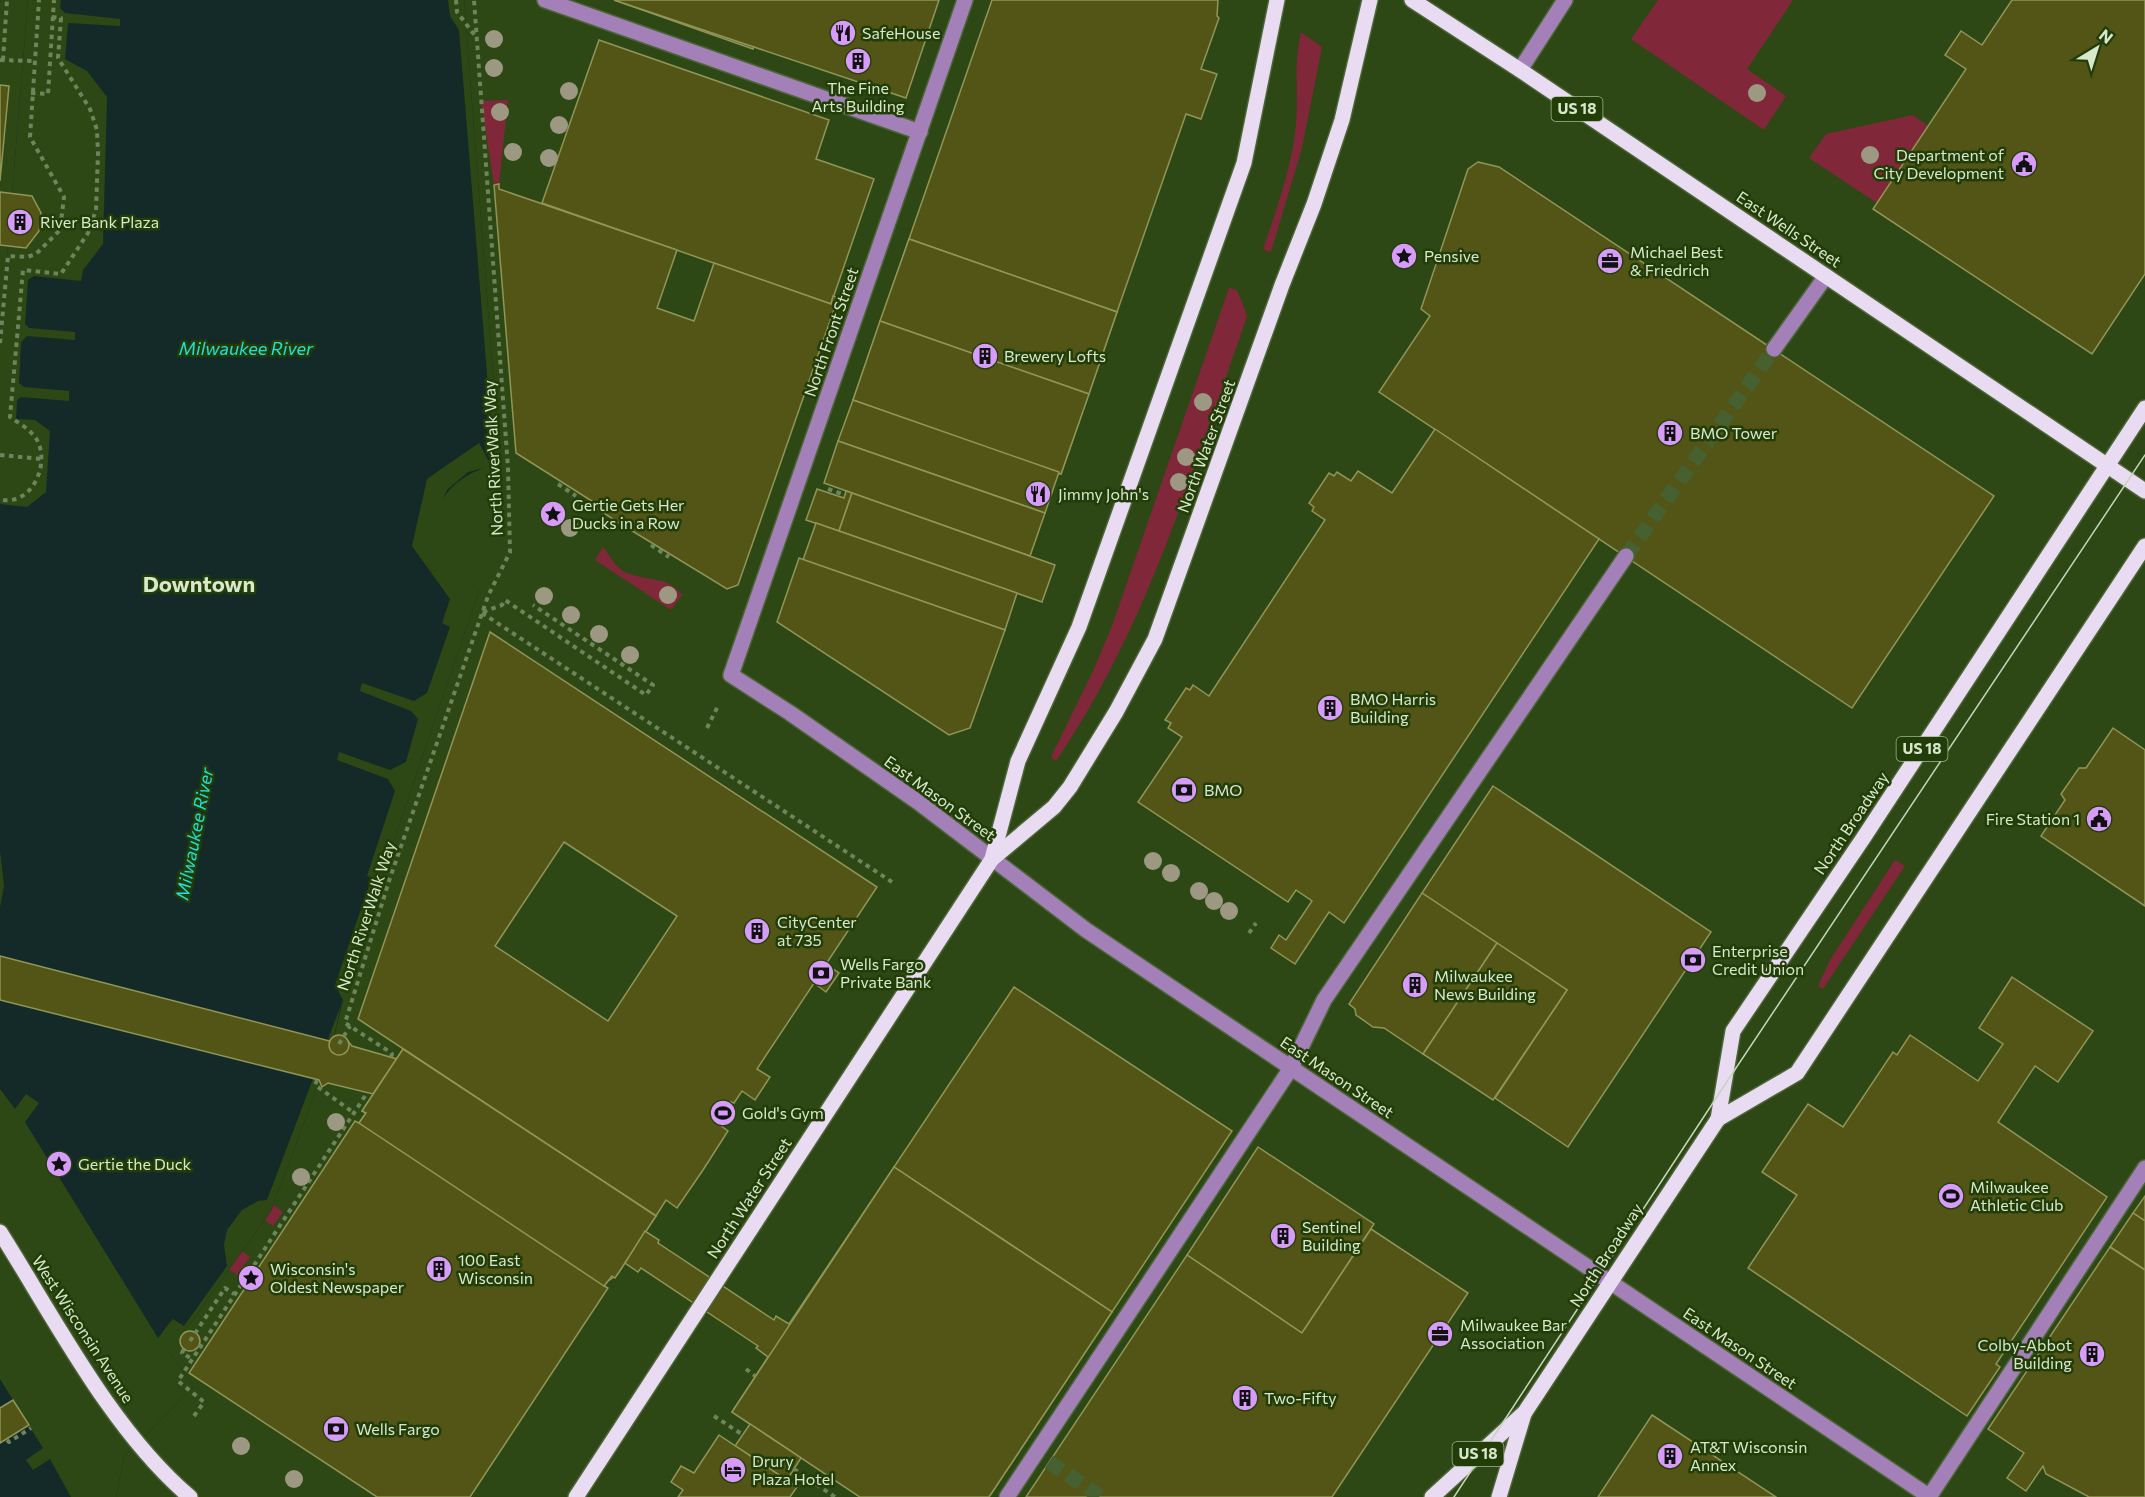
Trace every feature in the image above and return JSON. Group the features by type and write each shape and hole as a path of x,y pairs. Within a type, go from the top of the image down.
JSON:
{"main road":[{"name":"North Water Street","path":"992,859 1018,762 1079,627 1244,163 1277,0"},
{"name":"North Water Street","path":"576,1497 992,859 1054,807 1070,787 1116,712 1155,639 1282,285 1318,194 1345,109 1370,0"},
{"name":"East Wells Street","path":"1412,0 1520,70 2145,491"},
{"name":"North Broadway","path":"1432,1497 1525,1412 1718,1119 1733,1031 1864,837 2145,408"},
{"name":"North Broadway","path":"1718,1119 1797,1073 2145,546"},
{"name":"West Wisconsin Avenue","path":"0,1232 108,1403 167,1478 190,1497"},
{"name":"North Broadway","path":"1499,1497 1525,1412"}],"street":[{"path":"545,0 920,132"},
{"name":"North Front Street","path":"731,675 965,0"},
{"path":"1520,70 1565,0"},
{"path":"1774,349 1826,276"},
{"path":"1006,1497 1291,1068 1324,1000 1626,556"},
{"name":"East Mason Street","path":"731,675 790,713 1086,930 1929,1497"},
{"path":"1929,1497 2145,1168"},
{"path":"1035,1453 1049,1462"}],"path":[{"path":"7,0 2,60 33,61"},
{"path":"0,344 8,255 27,257 36,254 60,230 64,197 30,137 33,61 39,0"},
{"path":"32,93 48,94 54,0"},
{"path":"456,0 457,12 476,38"},
{"name":"North RiverWalk Way","path":"339,1044 350,1026 345,1023 389,881 482,613 510,552 508,468 474,0"},
{"path":"3,500 22,496 31,489 38,477 42,459 38,441 31,432 10,417 23,270 61,274 88,233 96,210 97,130 90,109 58,58 61,18 52,17"},
{"path":"0,455 42,459"},
{"path":"558,484 576,496"},
{"path":"651,545 669,557"},
{"path":"482,613 502,605 505,600 646,695 653,685 533,605"},
{"path":"482,613 892,882"},
{"path":"1249,933 1256,923"},
{"path":"350,1026 393,1054 391,1057"},
{"path":"317,1080 315,1085 354,1113"},
{"path":"194,1416 204,1402 178,1381 367,1093"},
{"path":"190,1341 225,1288 235,1294"},
{"path":"184,1349 182,1353 192,1359"},
{"path":"746,1369 755,1376"},
{"path":"714,1416 743,1435"},
{"path":"7,1440 9,1442 31,1428"},
{"path":"794,1469 835,1497"}],"shaded area":[{"path":"1658,0 1793,0 1747,69 1786,96 1764,130 1631,39"},
{"path":"1301,32 1322,47 1302,148 1271,252 1263,249 1283,187 1294,140 1297,112 1297,56"},
{"path":"508,100 499,184 494,185 481,101"},
{"path":"1913,115 1928,126 1877,203 1809,158 1826,134"},
{"path":"1229,288 1237,290 1247,315 1186,492 1142,603 1116,657 1088,710 1056,761 1051,757 1112,626"},
{"path":"603,547 621,570 670,584 676,589 682,595 671,610 595,560"},
{"path":"1895,860 1905,866 1823,989 1818,986 1830,960"},
{"path":"267,1200 283,1212 273,1226 255,1213"},
{"path":"232,1244 250,1257 237,1275 226,1267"}],"water":[{"name":"Milwaukee River","path":"28,0 464,0 500,464 484,468 456,484 445,495 438,509 435,523 436,539 443,556 454,571 479,591 382,875 375,876 371,880 335,985 343,1000 331,1050 271,1211 187,1328 173,1319 159,1338 194,1386 124,1457 116,1497 0,1497 0,341"}],"pier":[{"path":"28,0 61,0 60,8 65,13 120,19 120,26 68,23 65,59 87,71 107,97 103,244 83,270 81,281 34,276 28,280 25,324 29,328 75,332 75,340 27,336 21,342 19,383 24,387 69,391 69,401 21,397 17,400 16,419 35,420 50,431 46,492 27,507 0,504 0,341"},
{"path":"448,0 464,0 500,464 468,472 447,490 441,503 437,517 438,545 454,570 479,591 382,875 373,878 367,876 395,791 388,779 337,760 339,752 390,770 406,762 418,719 411,711 360,691 362,683 414,701 427,693 450,627 442,623 450,599 412,546 427,479 479,443 488,460 494,460 459,30 450,16"},
{"path":"0,851 4,886 0,907"},
{"path":"341,1005 331,1050 271,1211 187,1328 184,1326 227,1266 224,1245 227,1230 242,1210 258,1201 267,1200"},
{"path":"0,1089 15,1109 26,1094 39,1103 25,1122 158,1338 171,1321 174,1323 163,1338 168,1346 167,1349 194,1386 124,1457 116,1497 71,1497 50,1459 33,1470 26,1460 43,1448 0,1379"}],"building":[{"path":"614,0 770,0 753,49"},
{"name":"The Fine Arts Building","path":"614,0 939,0 906,98"},
{"path":"992,0 1218,0 1217,16 1219,18 1201,69 1217,74 1201,119 1186,114 1117,312 909,239"},
{"name":"Department of City Development","path":"2012,0 2145,0 2145,274 2092,354 1873,209 1966,69 1945,55 1961,31 1982,45"},
{"path":"599,40 829,120 816,159 874,179 831,304 542,203"},
{"path":"0,85 9,86 0,181"},
{"name":"BMO Tower","path":"1478,162 1499,167 1994,496 1852,708 1379,392 1430,316 1421,309 1468,169"},
{"path":"499,184 499,189 677,250 657,308 694,321 714,263 831,304 833,296 838,298 738,585 727,589 616,521 593,506 595,503 516,453 494,185"},
{"name":"River Bank Plaza","path":"0,192 32,196 41,213 39,231 26,248 0,245"},
{"name":"Brewery Lofts","path":"909,239 1117,312 1061,474 853,400"},
{"path":"909,239 1117,312 1089,394 880,321"},
{"path":"880,321 1089,394 1061,474 853,400"},
{"path":"853,400 1059,472 1045,513 838,441"},
{"name":"BMO Harris Building","path":"1435,429 1599,539 1344,923 1329,912 1295,964 1271,948 1279,935 1286,940 1312,901 1296,890 1288,902 1138,802 1182,737 1168,728 1171,723 1165,720 1186,688 1190,690 1193,685 1209,696 1325,520 1312,511 1314,507 1309,503 1329,473 1334,476 1337,472 1351,481 1358,471 1392,493"},
{"path":"838,441 1045,513 1030,556 824,483"},
{"path":"817,489 844,498 846,491 852,493 839,531 806,520"},
{"path":"852,493 1055,565 1042,602 839,531"},
{"path":"816,523 1017,593 1005,630 803,560"},
{"path":"799,558 1005,630 970,728 949,735 777,622"},
{"name":"CityCenter at 735","path":"490,632 877,887 826,964 839,973 826,992 814,983 757,1069 770,1077 755,1100 742,1091 734,1103 731,1102 717,1123 728,1131 703,1170 677,1208 666,1200 656,1216 358,1019","holes":["564,842 677,916 608,1021 495,946"]},
{"name":"Fire Station 1","path":"2113,728 2145,750 2145,906 2041,836 2065,800 2061,794 2079,768 2086,768"},
{"path":"1493,786 1711,932 1568,1147 1495,1098 1567,990 1422,893"},
{"name":"Milwaukee News Building","path":"1422,893 1497,943 1423,1054 1384,1028 1373,1027 1356,1015 1355,1009 1349,1004"},
{"path":"1497,943 1567,990 1493,1100 1423,1054"},
{"path":"0,956 341,1044 347,1040 352,1046 397,1059 373,1094 328,1083 322,1087 319,1080 0,1000"},
{"name":"Milwaukee Athletic Club","path":"2012,977 2093,1031 2058,1082 2035,1066 1998,1122 2107,1197 1996,1364 2000,1367 1967,1416 1748,1268 1797,1195 1762,1172 1808,1104 1843,1127 1893,1052 1897,1055 1910,1035 1978,1081 2003,1044 1979,1028"},
{"path":"1014,987 1232,1131 1112,1312 894,1167"},
{"path":"339,1035 346,1038 349,1045 346,1052 339,1055 332,1052 329,1045 332,1038"},
{"name":"100 East Wisconsin","path":"403,1049 656,1216 617,1275 604,1286 608,1288 470,1497 377,1497 189,1373 355,1121 359,1123 366,1113 362,1111"},
{"path":"403,1049 656,1216 615,1278 612,1276 604,1286 359,1123 366,1113 362,1111"},
{"name":"Sentinel Building","path":"1258,1147 1374,1224 1302,1333 1187,1255"},
{"path":"894,1167 1112,1312 989,1497 860,1497 732,1412 768,1357 756,1348 758,1346 641,1268 638,1272 625,1263 645,1231 659,1240 658,1243 774,1320 776,1316 789,1324"},
{"path":"894,1167 1112,1312 989,1497 860,1497 732,1412"},
{"path":"2145,1196 2145,1221 2133,1213"},
{"path":"2133,1213 2145,1221 2145,1270 2110,1247"},
{"name":"Two-Fifty","path":"1371,1229 1468,1293 1332,1497 1026,1497 1187,1255 1302,1333"},
{"name":"Colby-Abbot Building","path":"2110,1247 2145,1270 2145,1497 2089,1497 2046,1474 2043,1466 2026,1491 2007,1478 2024,1453 1988,1429"},
{"path":"190,1331 197,1334 200,1341 197,1348 190,1351 183,1348 180,1341 183,1334"},
{"path":"13,1400 29,1425 0,1443 0,1408"},
{"name":"AT&T Wisconsin Annex","path":"1652,1415 1776,1497 1598,1497"},
{"path":"750,1424 801,1458 787,1480 735,1446"},
{"name":"Drury Plaza Hotel","path":"719,1435 797,1487 790,1497 678,1497 683,1490 671,1482 681,1466 694,1473"}],"tunnel":[{"path":"1626,556 1774,349"},
{"path":"1049,1462 1101,1497"}],"tram line":[{"path":"1454,1497 1726,1083 2145,455"}],"place":[{"name":"SafeHouse","path":"843,33"},
{"name":"The Fine Arts Building","path":"858,61"},
{"name":"Department of City Development","path":"2024,164"},
{"name":"River Bank Plaza","path":"20,222"},
{"name":"Pensive","path":"1404,256"},
{"name":"Michael Best & Friedrich","path":"1610,261"},
{"name":"Brewery Lofts","path":"985,356"},
{"name":"BMO Tower","path":"1670,433"},
{"name":"Jimmy John's","path":"1038,494"},
{"name":"Gertie Gets Her Ducks in a Row","path":"553,514"},
{"name":"BMO Harris Building","path":"1330,708"},
{"name":"BMO","path":"1184,790"},
{"name":"Fire Station 1","path":"2099,819"},
{"name":"CityCenter at 735","path":"757,931"},
{"name":"Enterprise Credit Union","path":"1693,960"},
{"name":"Wells Fargo Private Bank","path":"821,973"},
{"name":"Milwaukee News Building","path":"1415,985"},
{"name":"Gold's Gym","path":"723,1113"},
{"name":"Gertie the Duck","path":"59,1164"},
{"name":"Milwaukee Athletic Club","path":"1951,1196"},
{"name":"Sentinel Building","path":"1283,1236"},
{"name":"100 East Wisconsin","path":"439,1269"},
{"name":"Wisconsin's Oldest Newspaper","path":"251,1278"},
{"name":"Milwaukee Bar Association","path":"1440,1334"},
{"name":"Colby-Abbot Building","path":"2092,1354"},
{"name":"Two-Fifty","path":"1245,1398"},
{"name":"Wells Fargo","path":"336,1429"},
{"name":"AT&T Wisconsin Annex","path":"1670,1456"},
{"name":"Drury Plaza Hotel","path":"733,1470"}],"district":[{"name":"Downtown","path":"199,584"}]}
